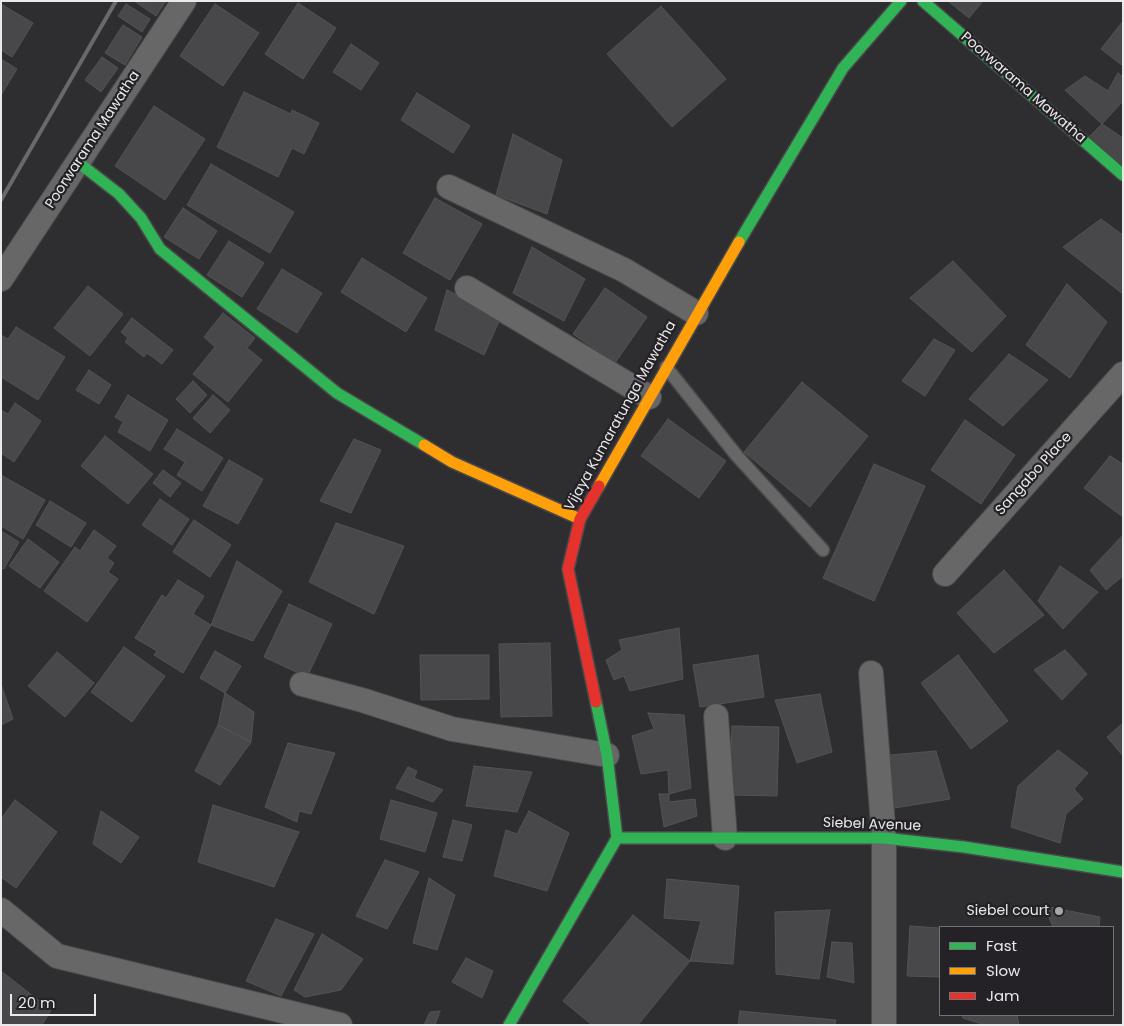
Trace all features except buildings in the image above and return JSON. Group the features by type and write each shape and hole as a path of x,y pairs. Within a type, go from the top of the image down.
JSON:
{"main road":[{"name":"Vijaya Kumaratunga Mawatha","path":"617,838 607,755 568,569 580,519 696,313 843,68 901,1"},
{"name":"Poorwarama Mawatha","path":"923,1 1123,175"},
{"path":"79,163 119,194 141,218 160,249 337,393 452,462 580,519"},
{"path":"509,1025 617,838"},
{"name":"Siebel Avenue","path":"617,838 884,838 964,847 1123,872"}],"street":[{"name":"Poorwarama Mawatha","path":"1,279 184,1"},
{"path":"450,187 624,270 696,313"},
{"path":"467,288 649,397"},
{"name":"Sangabo Place","path":"945,574 1123,374"},
{"path":"871,674 884,838 884,1025"},
{"path":"302,684 362,700 452,729 607,755"},
{"path":"716,716 725,838"},
{"path":"1,910 57,956 340,1025"}],"lane":[{"path":"666,367 737,456 823,550"}],"railway":[{"path":"1,200 116,1"}],"traffic: fast":[{"path":"739,242 843,68 901,1"},
{"path":"923,1 1123,175"},
{"path":"79,163 119,194 141,218 160,249 337,393 424,445"},
{"path":"509,1025 617,838 607,755 596,702"},
{"path":"617,838 884,838 964,847 1123,872"}],"traffic: slow":[{"path":"599,486 739,242"},
{"path":"424,445 452,462 580,519"}],"traffic: jam":[{"path":"596,702 568,569 580,519 599,486"}],"place":[{"name":"Siebel court","path":"1059,911"}]}
